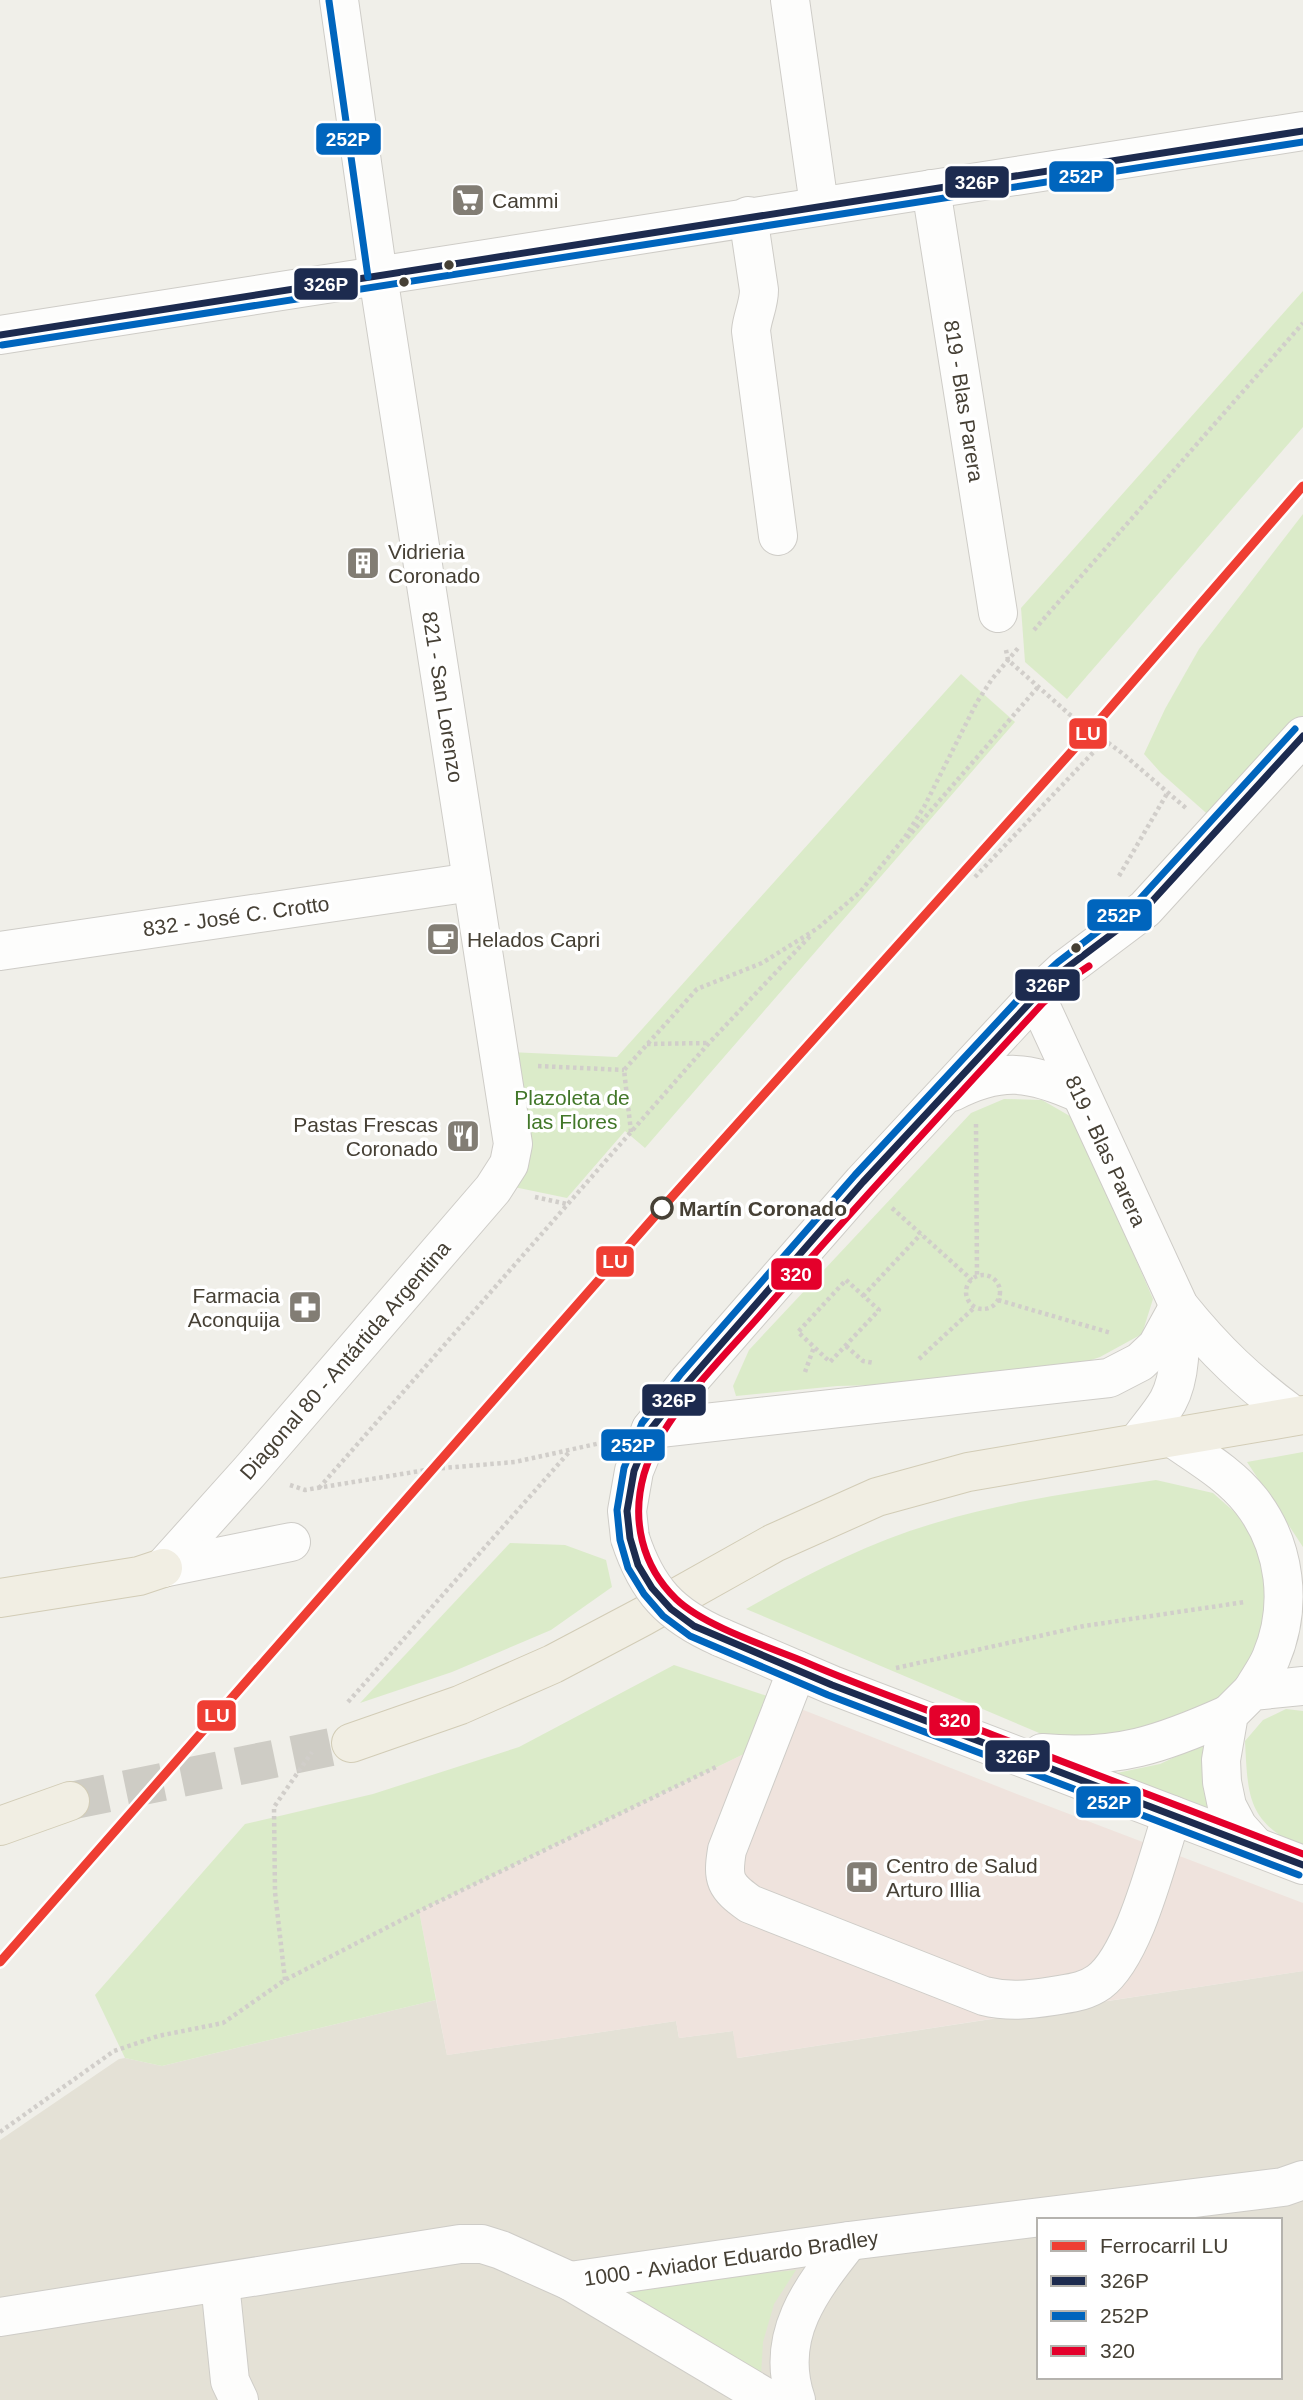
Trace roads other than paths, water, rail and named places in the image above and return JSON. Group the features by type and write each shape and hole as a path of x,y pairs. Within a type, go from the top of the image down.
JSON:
{"main road":[{"path":"351,1743 460,1705 553,1664 774,1543 877,1497 968,1472 1299,1415"},
{"path":"0,1598 139,1576 163,1568"},
{"path":"0,1826 70,1801"}],"street":[{"name":"821 - San Lorenzo","path":"339,0 378,276 513,1144"},
{"path":"790,0 819,205"},
{"path":"0,335 1303,131"},
{"name":"819 - Blas Parera","path":"931,189 998,613"},
{"path":"748,216 759,290 751,331 778,536"},
{"path":"1303,736 1144,909 1064,970 1036,996 960,1088 863,1182 688,1382 651,1429 634,1471 627,1511 630,1538 638,1564 652,1588 694,1626 832,1685 1303,1865"},
{"name":"832 - José C. Crotto","path":"0,951 472,882"},
{"name":"819 - Blas Parera","path":"1036,996 1179,1306 1212,1347 1251,1384 1299,1415"},
{"path":"960,1088 1012,1074 1047,1079 1079,1094"},
{"name":"Diagonal 80 - Antártida Argentina","path":"163,1568 493,1189 509,1164 513,1144"},
{"path":"651,1429 1109,1378 1140,1362 1157,1346 1179,1306"},
{"name":"819 - Blas Parera","path":"1155,1439 1176,1378 1180,1348 1179,1306"},
{"path":"1155,1439 1219,1470 1250,1500 1270,1531 1278,1551 1285,1594 1279,1633 1271,1658 1240,1703 1221,1760 1227,1806 1238,1826 1255,1846"},
{"path":"163,1568 291,1542"},
{"path":"797,1670 727,1850 723,1872 731,1891 750,1904 984,1996 1005,2001 1026,2001 1083,1991 1101,1981 1120,1957 1135,1927 1172,1815"},
{"path":"1006,1750 1074,1756 1101,1755 1178,1737 1240,1703 1303,1686"},
{"name":"1000 - Aviador Eduardo Bradley","path":"0,2317 460,2244 482,2244 522,2258 570,2281 849,2241 1283,2187 1303,2180"},
{"path":"796,2400 790,2383 788,2361 792,2335 811,2290 849,2241"},
{"path":"570,2281 770,2400"},
{"path":"220,2283 230,2381 239,2400"}],"tunnel":[{"path":"70,1801 351,1743"}],"rail line":[{"name":"LU","path":"0,1962 662,1208 1091,730 1303,486"}],"place":[{"name":"Cammi","path":"468,200"},
{"name":"Vidrieria Coronado","path":"363,563"},
{"name":"Helados Capri","path":"443,939"},
{"name":"Pastas Frescas Coronado","path":"463,1136"},
{"name":"Martín Coronado","path":"662,1208"},
{"name":"Farmacia Aconquija","path":"305,1307"},
{"name":"Centro de Salud Arturo Illia","path":"862,1877"}],"park label":[{"name":"Plazoleta de las Flores","path":"572,1109"}]}
